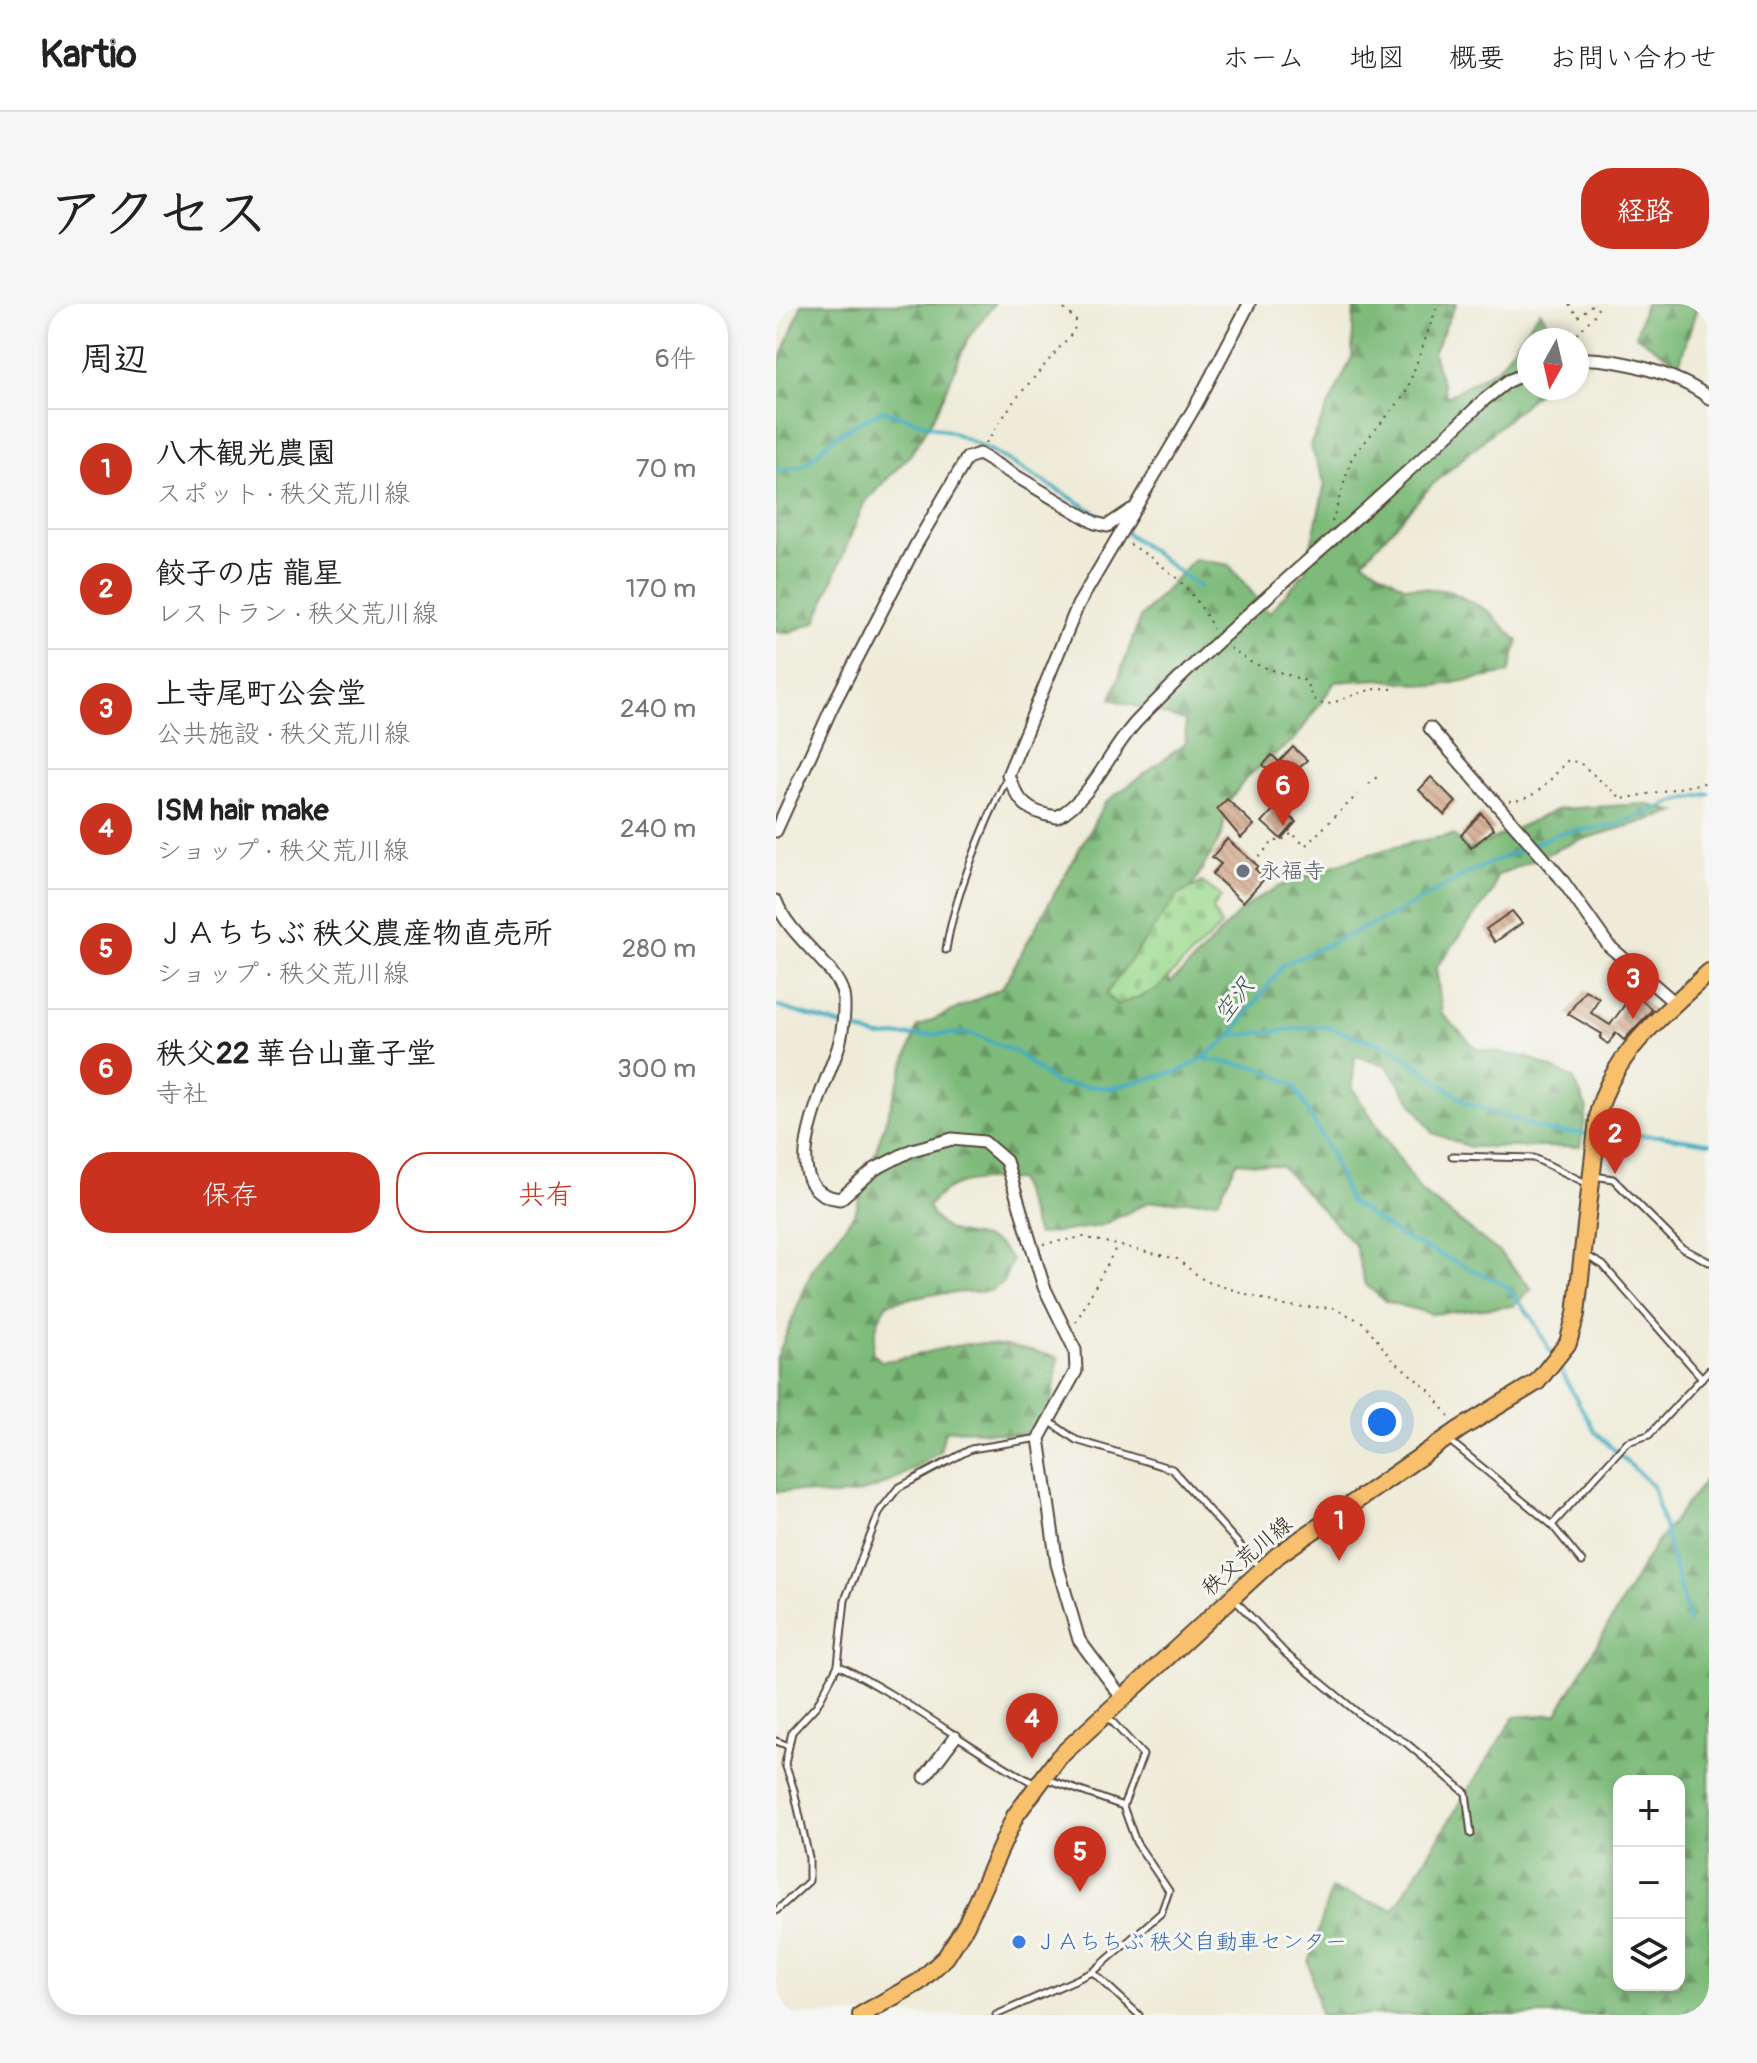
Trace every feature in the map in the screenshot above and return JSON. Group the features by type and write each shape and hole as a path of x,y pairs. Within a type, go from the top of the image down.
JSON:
{"main road":[{"name":"秩父荒川線","path":"861,2015 919,1982 946,1957 966,1925 1015,1816 1040,1780 1231,1596 1261,1569 1453,1434 1537,1382 1568,1343 1576,1314 1599,1110 1607,1083 1621,1058 1709,972"}],"street":[{"path":"1249,304 1078,605 1008,775 1016,796 1027,809 1057,817 1075,807 1138,720 1219,640 1293,577 1484,400 1517,377"},
{"path":"1589,360 1677,378 1709,398"},
{"path":"776,831 832,707 916,545 967,458 979,454 1095,523 1107,526 1135,508"},
{"path":"1430,728 1560,877 1609,946 1675,1003"},
{"path":"776,901 783,921 842,992 844,1013 837,1053 794,1140"},
{"path":"798,1185 815,1197 840,1199 875,1169 912,1150 952,1139 984,1142 1006,1161 1030,1247 1075,1350 1076,1371 1039,1438 1057,1564 1079,1640 1123,1699"},
{"path":"925,1777 955,1737"}],"lane":[{"path":"946,950 949,928 989,815 1008,775"},
{"path":"1452,1156 1534,1158 1591,1180 1613,1179 1664,1233 1682,1248 1709,1262"},
{"path":"1581,1253 1603,1265 1702,1378"},
{"path":"1552,1525 1627,1442 1649,1435 1709,1370"},
{"path":"1049,1421 1076,1440 1172,1469 1261,1569"},
{"path":"1453,1434 1552,1525 1582,1562"},
{"path":"776,1911 809,1881 809,1858 785,1764 792,1732 817,1705 838,1665 845,1600 888,1496 971,1449 1039,1438"},
{"path":"1231,1596 1310,1674 1363,1717 1405,1742 1466,1793 1471,1834"},
{"path":"838,1665 872,1682 955,1737 1040,1780 1123,1806"},
{"path":"996,2015 1093,1972 1161,1913 1169,1899 1164,1880 1136,1842 1123,1806 1143,1755 1106,1714"},
{"path":"776,1741 789,1746"},
{"path":"1093,1972 1139,2015"}],"path":[{"path":"979,454 1014,401 1074,331 1076,320 1058,304"},
{"path":"1332,523 1352,457 1405,395 1438,304"},
{"path":"1569,304 1578,317 1595,304 1598,311 1583,328"},
{"path":"1118,537 1172,570 1200,601 1219,640 1252,663 1306,681 1312,698 1324,705 1345,701 1377,686 1392,689"},
{"path":"1495,801 1522,801 1537,794 1568,760 1580,763 1622,799 1709,782"},
{"path":"1369,784 1379,775"},
{"path":"1253,862 1275,840 1279,842 1290,832 1305,846 1358,794"},
{"path":"1030,1247 1083,1237 1177,1259 1205,1281 1285,1306 1334,1308 1364,1323 1391,1358 1431,1392 1453,1434"},
{"path":"1068,1337 1117,1246"}],"green space":[{"path":"802,304 994,304 968,338 937,411 911,454 864,503 816,622 787,633 776,632 776,371"},
{"path":"1354,304 1456,304 1433,353 1446,397 1499,367 1517,342 1517,400 1529,400 1430,487 1363,561 1404,586 1449,591 1487,610 1518,641 1509,673 1434,686 1378,679 1335,682 1296,738 1248,776 1227,804 1222,835 1164,934 1169,983 1257,899 1324,869 1381,851 1454,835 1469,850 1558,809 1645,804 1676,812 1577,841 1496,876 1493,891 1436,968 1442,1014 1477,1049 1527,1057 1573,1078 1587,1109 1580,1147 1470,1147 1433,1133 1386,1065 1355,1056 1352,1088 1421,1191 1500,1253 1532,1289 1513,1306 1432,1314 1385,1301 1365,1284 1355,1245 1281,1166 1237,1162 1218,1200 1149,1202 1100,1226 1037,1235 1018,1180 968,1182 947,1189 928,1206 943,1226 989,1240 1001,1247 1012,1260 1003,1282 990,1291 930,1294 887,1303 877,1324 872,1352 881,1361 960,1345 994,1344 1058,1357 1054,1391 1046,1415 1031,1431 1020,1434 945,1431 940,1451 903,1475 862,1492 832,1496 776,1492 776,1360 813,1268 855,1213 917,1027 1002,988 1105,803 1186,743 1185,721 1111,699 1140,618 1194,559 1229,565 1269,613 1305,572 1325,484 1310,445 1352,357"},
{"path":"1645,304 1698,304 1679,365 1636,335"},
{"path":"1540,311 1552,328 1528,328"},
{"path":"1202,882 1221,896 1213,909 1221,926 1156,990 1117,1005 1106,994 1178,895"},
{"path":"1709,1475 1709,2015 1320,2015 1309,1963 1331,1889 1394,1909 1514,1717 1557,1714 1652,1549"}],"building":[{"path":"1293,747 1307,760 1284,784 1263,765 1272,755 1279,762"},
{"path":"1431,777 1456,802 1444,815 1419,790"},
{"path":"1227,799 1254,825 1241,838 1217,809"},
{"path":"1278,805 1296,822 1281,839 1262,822"},
{"path":"1481,813 1494,829 1471,848 1461,835"},
{"path":"1227,839 1258,866 1255,869 1265,878 1243,902 1212,874 1221,864 1212,857"},
{"path":"1512,911 1522,923 1495,942 1486,929"},
{"path":"1585,990 1599,998 1591,1013 1610,1025 1634,992 1652,1010 1624,1040 1616,1033 1608,1044 1600,1038 1602,1034 1568,1014"}],"waterway":[{"path":"776,470 803,465 837,436 882,410 954,433 994,452 1110,521"},
{"path":"1124,531 1199,587"},
{"name":"空沢","path":"776,1006 879,1037 971,1033 1016,1052 1056,1084 1111,1088 1180,1071 1202,1059 1231,1036 1283,965 1397,913 1470,872 1559,833 1613,826 1677,801 1709,794"},
{"path":"1231,1036 1323,1026 1394,1048 1465,1102 1550,1132 1591,1134"},
{"path":"1204,1059 1261,1068 1294,1085 1331,1154 1349,1201 1398,1235 1505,1285 1532,1318 1553,1356"},
{"path":"1600,1134 1662,1136 1709,1143"},
{"path":"1557,1364 1595,1432 1653,1486 1689,1622"}],"place":[{"name":"秩父22 華台山童子堂","path":"1283,826"},
{"name":"永福寺","path":"1243,871"},
{"name":"上寺尾町公会堂","path":"1633,1019"},
{"name":"餃子の店 龍星","path":"1615,1174"},
{"name":"八木観光農園","path":"1339,1561"},
{"name":"ISM hair make","path":"1032,1759"},
{"name":"ＪＡちちぶ 秩父農産物直売所","path":"1080,1892"},
{"name":"ＪＡちちぶ 秩父自動車センター","path":"1019,1942"}]}
